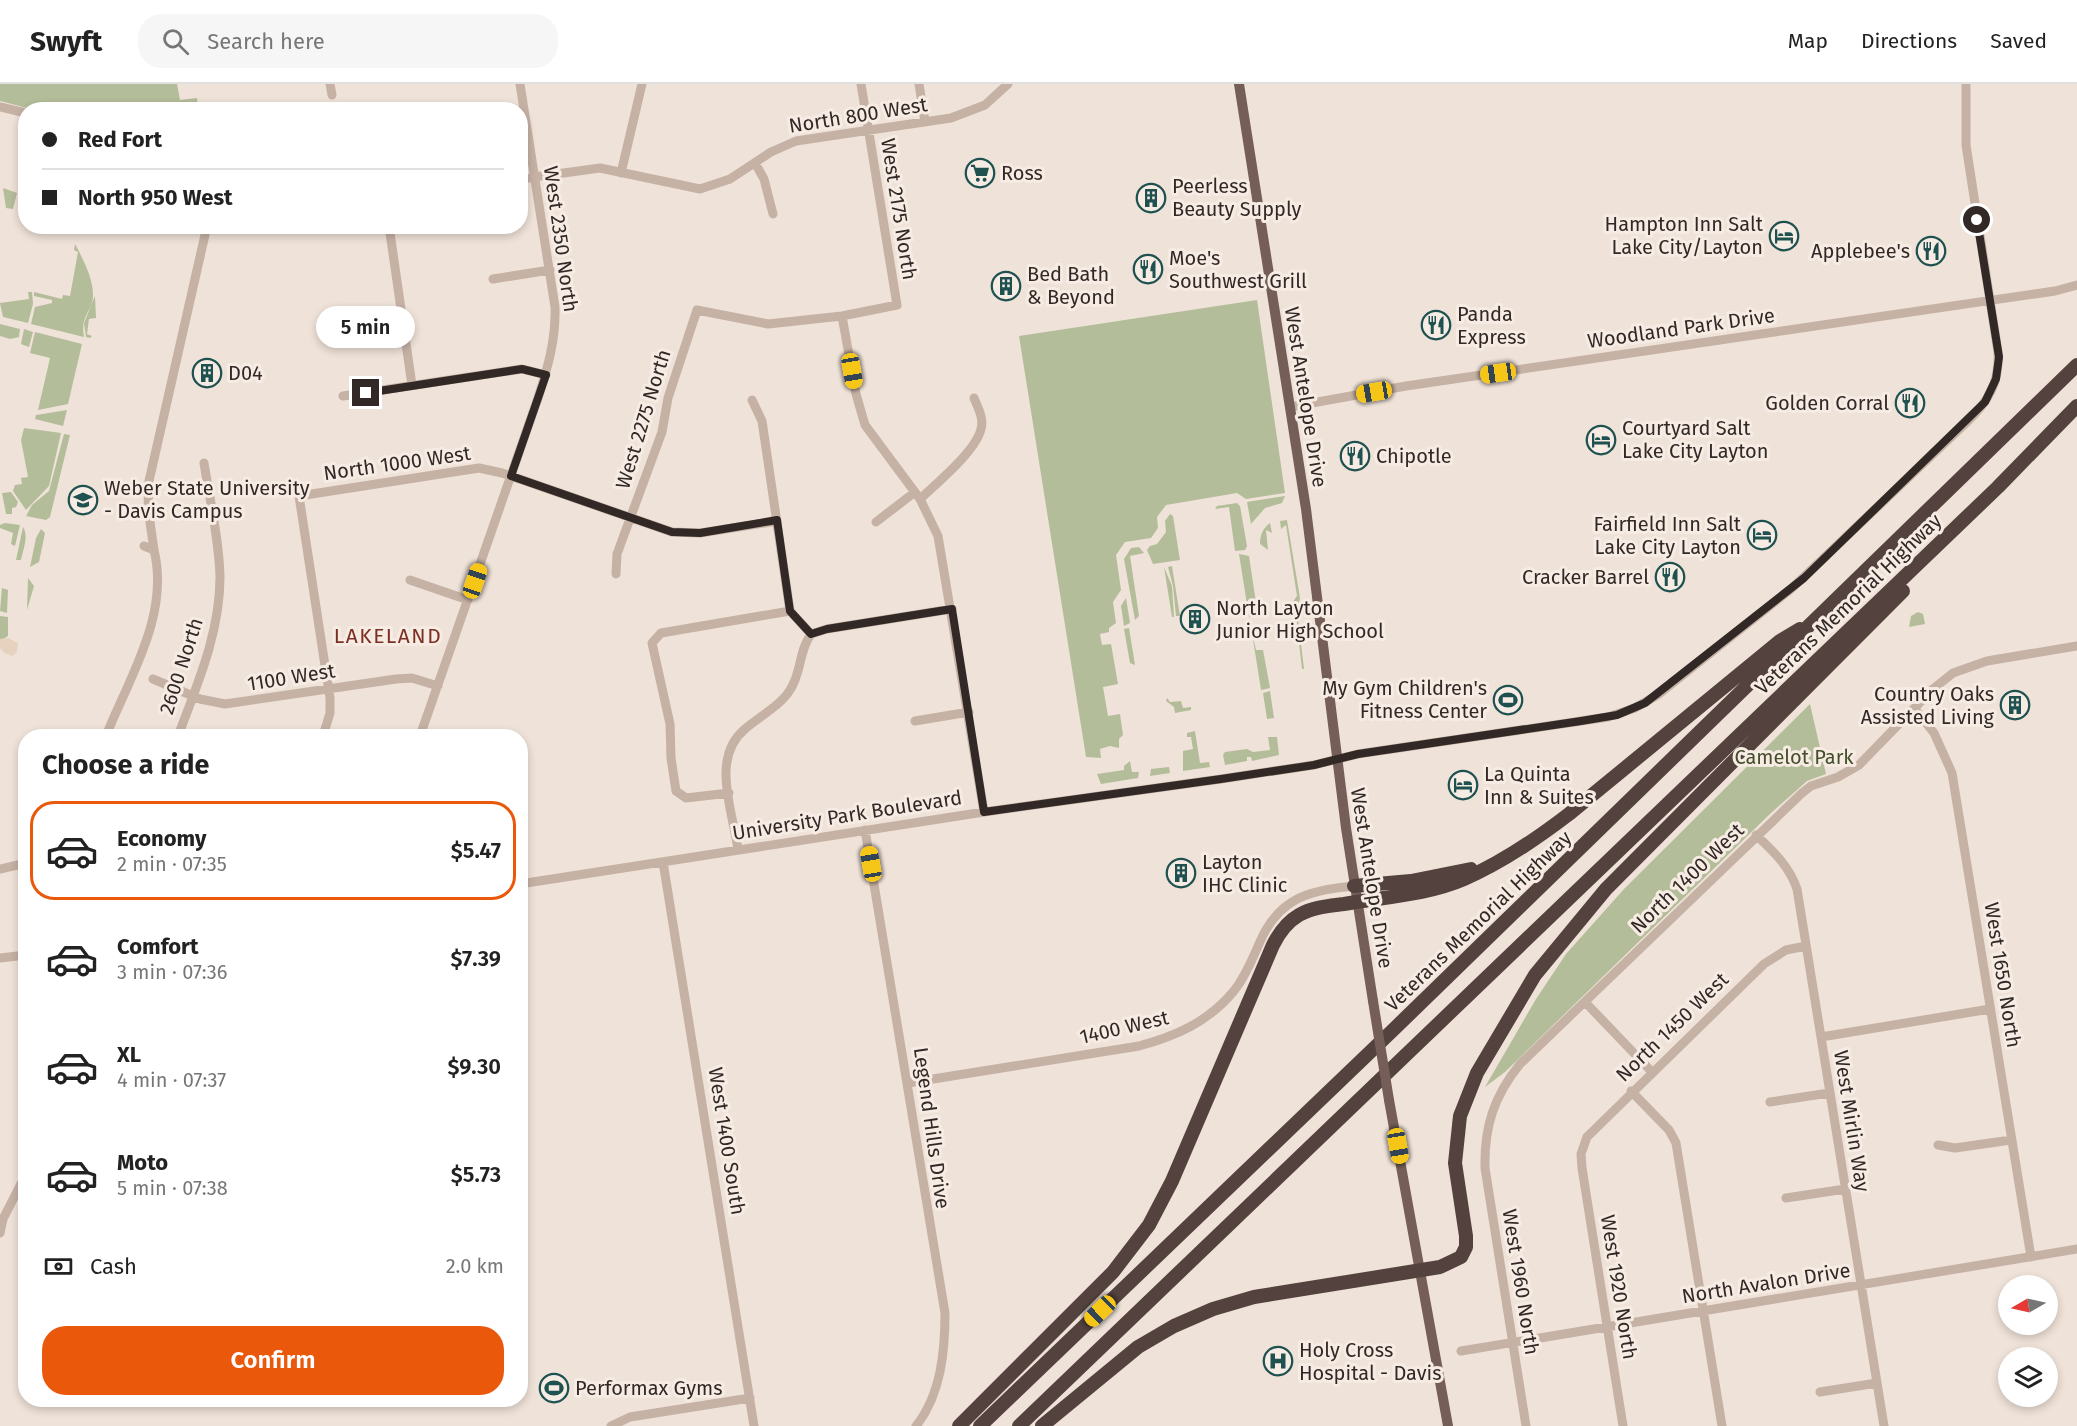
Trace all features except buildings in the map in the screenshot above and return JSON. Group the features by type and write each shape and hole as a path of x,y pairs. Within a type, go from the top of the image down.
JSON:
{"highway":[{"name":"Veterans Memorial Highway","path":"980,1426 1820,617 2077,365"},
{"name":"Veterans Memorial Highway","path":"1019,1426 1998,487 2077,406"},
{"path":"1041,1426 1127,1355 1162,1333 1200,1314 1254,1297 1451,1264 1464,1253 1466,1236 1455,1163 1460,1116 1477,1072 1516,1003 1546,959 1606,889 1983,511 1998,487"},
{"path":"959,1426 1113,1272 1145,1231 1166,1194 1280,932 1303,913 1439,887 1466,878 1546,832 1659,743 1780,641 1820,617"},
{"path":"1354,886 1412,881 1485,867"}],"main road":[{"name":"West Antelope Drive","path":"1239,84 1319,607 1336,759 1356,902 1448,1426"}],"street":[{"path":"330,84 332,95"},
{"name":"West 2350 North","path":"520,84 523,102"},
{"path":"621,172 642,84"},
{"name":"West 2175 North","path":"842,316 897,305 861,84"},
{"path":"919,84 925,122"},
{"name":"North 800 West","path":"528,178 590,168 621,172 700,189 729,179 782,146 796,141 925,122 969,113 995,97 1008,84"},
{"path":"1966,84 1966,145 1990,301"},
{"path":"0,107 18,111"},
{"name":"West 2350 North","path":"423,729 546,375 556,330 550,270 528,134"},
{"path":"755,163 764,179 773,213"},
{"path":"109,729 144,649 158,587 148,508 149,481 205,234"},
{"path":"390,234 412,386"},
{"path":"493,279 550,270"},
{"name":"Woodland Park Drive","path":"1290,407 1406,386 1990,301 2077,285"},
{"name":"University Park Boulevard","path":"528,883 984,812 1101,798 1602,718 1641,705 1678,680 1817,567 1980,409 1993,390 1999,357 1990,301"},
{"name":"West 2275 North","path":"616,574 617,554 662,432 668,398 697,310 768,324 842,316"},
{"path":"842,316 856,394 865,425 918,495 938,536 952,609 984,812"},
{"path":"344,396 522,369 546,375"},
{"path":"876,522 918,495 975,443 982,428 981,414 974,398"},
{"path":"752,400 762,421 790,611 811,634"},
{"name":"2600 North","path":"181,729 215,629 220,578 219,553 204,463"},
{"name":"North 1000 West","path":"329,690 299,496 471,468 489,469 630,518 685,534 777,520"},
{"path":"144,546 154,550"},
{"path":"410,580 468,600"},
{"path":"738,850 725,762 735,737 790,690 800,654 811,634 827,629 952,609"},
{"path":"729,793 692,798 680,796 674,784 668,708 652,648 655,637 661,633 790,611"},
{"name":"North 1400 West","path":"1485,1143 1492,1108 1504,1084 1520,1065 1756,835 1811,786 1838,777 1859,765 1953,673 1970,665 2077,646"},
{"name":"1100 West","path":"153,680 193,696 225,704 412,678 438,686"},
{"path":"325,729 330,713 329,690"},
{"name":"West 1650 North","path":"1915,709 1934,733 1952,772 2031,1257"},
{"path":"915,721 969,712"},
{"name":"Legend Hills Drive","path":"865,830 908,1083 927,1216 945,1313 941,1371 931,1400 916,1426"},
{"name":"West Mirlin Way","path":"1756,835 1782,860 1792,875 1797,889 1884,1426"},
{"name":"West 1400 South","path":"663,862 754,1426"},
{"path":"0,870 18,865"},
{"name":"1400 West","path":"908,1083 1139,1046 1176,1036 1209,1016 1234,991 1268,925 1284,908 1304,895 1317,890 1354,886"},
{"name":"North 1450 West","path":"1581,1154 1587,1137 1631,1091 1764,963 1786,950 1806,946"},
{"path":"0,958 18,956"},
{"path":"1585,1002 1651,1071"},
{"path":"1821,1037 1989,1009"},
{"path":"1631,1091 1669,1130 1676,1143 1722,1426"},
{"path":"1770,1102 1829,1093"},
{"path":"1938,1145 1955,1148 2011,1140"},
{"name":"West 1960 North","path":"1485,1143 1485,1168 1526,1426"},
{"name":"West 1920 North","path":"1581,1154 1623,1426"},
{"path":"1786,1198 1845,1189"},
{"path":"0,1233 3,1219 18,1190"},
{"name":"North Avalon Drive","path":"1461,1350 2077,1249"},
{"path":"1820,1392 1877,1383"},
{"path":"611,1426 630,1417 750,1398"}],"green space":[{"path":"0,84 177,84 180,100 197,98 197,102 18,102 18,106 0,101"},
{"path":"3,188 17,193 13,209 6,208"},
{"path":"75,244 87,269 93,289 91,306 84,323 84,337 31,324 35,307 52,303 52,300 34,296 34,292 62,299 63,295 70,296 78,252 74,250"},
{"path":"28,292 32,292 33,304 28,323 3,317 0,303 29,299"},
{"path":"95,296 96,318 89,319 87,334 92,336 90,338 86,337 84,323"},
{"path":"1257,300 1285,493 1246,499 1237,493 1166,505 1157,517 1158,528 1151,538 1125,542 1116,555 1121,590 1113,602 1116,623 1109,628 1109,632 1100,634 1102,645 1111,644 1118,684 1103,687 1108,716 1120,714 1123,735 1119,739 1119,748 1110,746 1100,749 1101,758 1086,757 1019,336"},
{"path":"0,324 20,329 19,337 10,339 0,336"},
{"path":"24,329 33,332 29,347 21,344"},
{"path":"35,332 82,344 68,404 38,410 50,358 30,353"},
{"path":"67,410 63,426 35,419 36,415"},
{"path":"24,428 61,433 49,486 26,510 13,491 15,485 22,484 21,478 28,477 21,440"},
{"path":"64,434 70,435 50,517 46,520 26,516 32,505 49,491"},
{"path":"11,492 18,502 16,507 12,508 12,514 6,514 2,493"},
{"path":"1285,496 1282,503 1265,508 1251,524 1247,502"},
{"path":"1237,503 1240,506 1247,546 1245,550 1235,551 1229,507 1215,509 1217,506"},
{"path":"1170,514 1173,516 1180,560 1153,564 1147,550 1150,546 1157,544 1166,532 1165,521"},
{"path":"1287,520 1300,598 1299,604 1294,606 1292,603 1297,596 1286,525 1281,529 1280,521"},
{"path":"5,523 20,525 15,546 11,544 13,533 0,528 0,525"},
{"path":"1270,523 1272,533 1266,530 1268,550 1260,544 1260,541 1264,529"},
{"path":"23,527 26,539 21,560 16,560"},
{"path":"41,529 45,533 39,562 30,567 36,538"},
{"path":"1139,547 1144,553 1130,556 1139,616 1135,620 1124,559 1131,548"},
{"path":"1239,554 1249,556 1258,616 1249,617"},
{"path":"1172,566 1180,616 1176,616 1173,586 1168,567"},
{"path":"1164,567 1172,586 1174,617 1172,617"},
{"path":"28,578 34,586 27,610"},
{"path":"2,588 8,590 7,613 0,611"},
{"path":"1126,598 1130,623 1124,626 1121,606"},
{"path":"1918,612 1923,614 1925,624 1909,627 1911,616"},
{"path":"0,616 8,617 8,636 2,640 0,639"},
{"path":"1296,617 1298,619 1304,669 1302,669"},
{"path":"1129,628 1135,665 1130,663 1124,629"},
{"path":"1252,633 1256,650 1263,650 1270,688 1261,690"},
{"path":"1270,691 1274,718 1267,719 1263,693"},
{"path":"1167,698 1170,702 1181,701 1183,708 1191,707 1191,710 1175,713 1174,707 1166,701"},
{"name":"Camelot Park","path":"1810,704 1826,774 1807,781 1772,812 1505,1072 1485,1087 1536,999 1566,954 1624,889"},
{"path":"1195,731 1200,763 1209,762 1210,767 1183,771 1183,751 1193,749 1191,737 1187,737 1187,733"},
{"path":"1268,737 1277,737 1279,755 1252,761 1251,757 1247,757 1247,761 1225,765 1223,755 1225,752 1247,749 1253,752 1270,750"},
{"path":"1130,761 1132,772 1139,772 1138,778 1101,784 1097,774 1124,770 1124,766"},
{"path":"1169,767 1170,773 1150,776 1151,769"}],"shaded area":[{"path":"8,638 18,643 17,652 12,656 4,653 0,648 0,639"}],"place":[{"name":"Ross","path":"980,173"},
{"name":"Peerless Beauty Supply","path":"1151,198"},
{"name":"Hampton Inn Salt Lake City/Layton","path":"1784,236"},
{"name":"Applebee's","path":"1931,251"},
{"name":"Moe's Southwest Grill","path":"1148,269"},
{"name":"Bed Bath & Beyond","path":"1006,286"},
{"name":"Panda Express","path":"1436,325"},
{"name":"D04","path":"207,373"},
{"name":"Golden Corral","path":"1910,403"},
{"name":"Courtyard Salt Lake City Layton","path":"1601,440"},
{"name":"Chipotle","path":"1355,456"},
{"name":"Weber State University - Davis Campus","path":"83,500"},
{"name":"Fairfield Inn Salt Lake City Layton","path":"1762,535"},
{"name":"Cracker Barrel","path":"1670,577"},
{"name":"North Layton Junior High School","path":"1195,619"},
{"name":"My Gym Children's Fitness Center","path":"1508,700"},
{"name":"Country Oaks Assisted Living","path":"2015,705"},
{"name":"La Quinta Inn & Suites","path":"1463,785"},
{"name":"Layton IHC Clinic","path":"1181,873"},
{"name":"Holy Cross Hospital - Davis","path":"1278,1361"},
{"name":"Performax Gyms","path":"554,1388"}],"district":[{"name":"LAKELAND","path":"388,636"}],"route":[{"path":"366,393 522,369 546,375 511,476 672,532 700,533 777,520 790,611 811,634 827,629 952,609 984,812 1101,798 1314,765 1358,754 1581,721 1617,715 1645,703 1804,578 1985,402 1993,390 1999,357 1977,220"}]}
